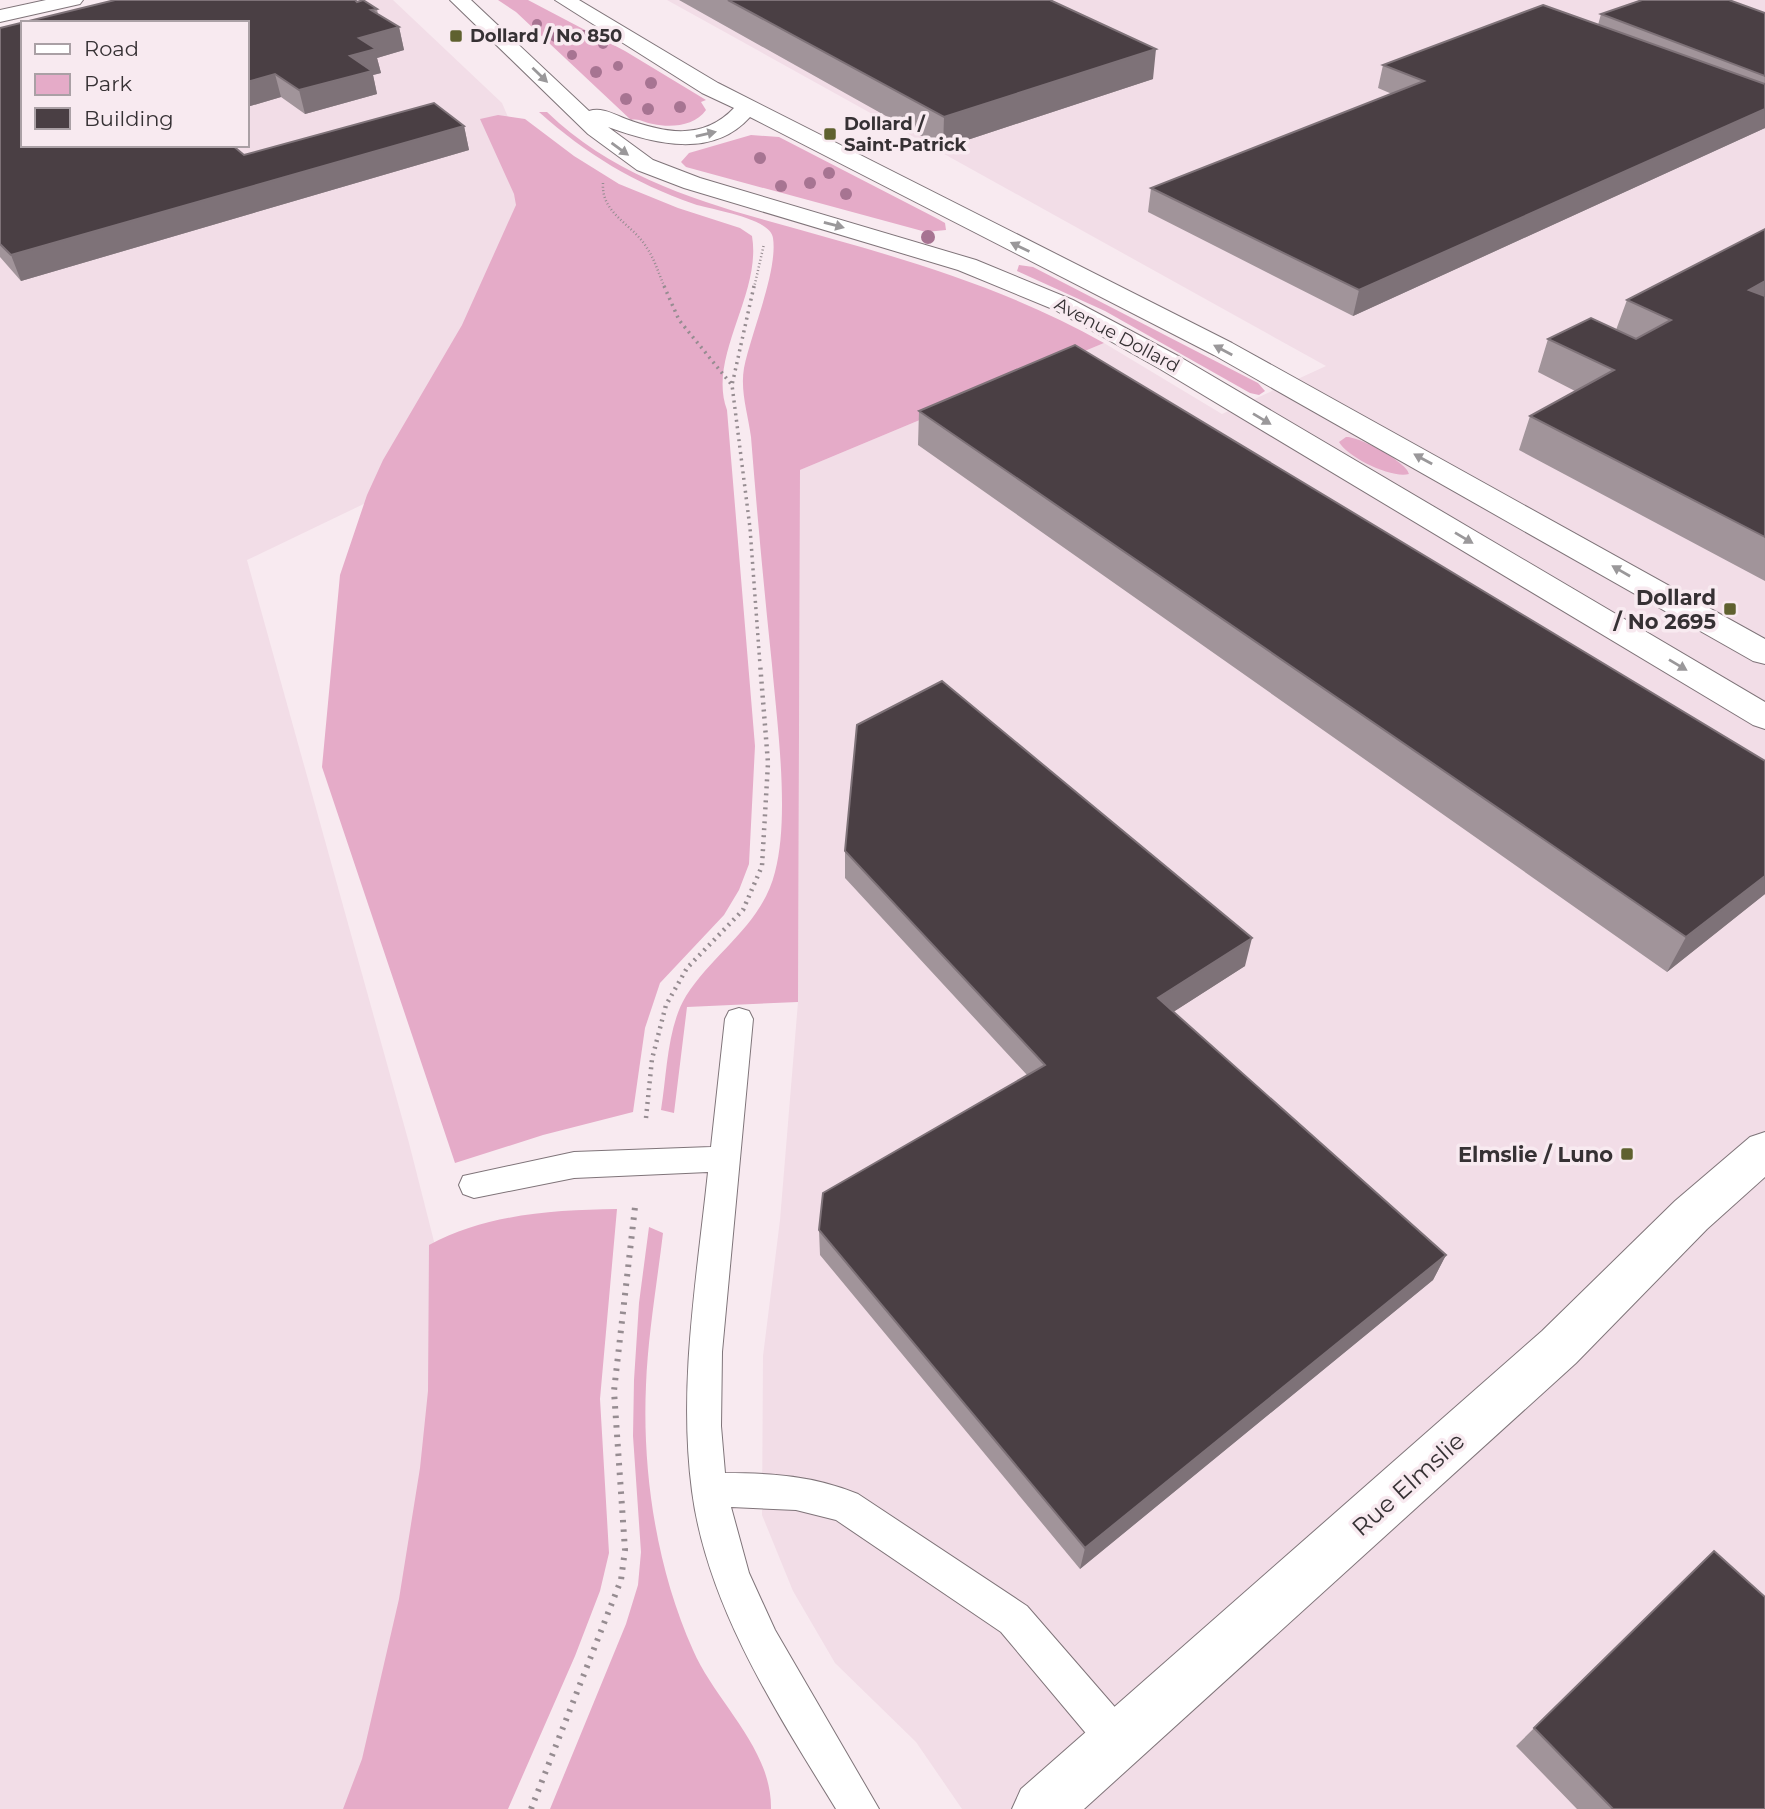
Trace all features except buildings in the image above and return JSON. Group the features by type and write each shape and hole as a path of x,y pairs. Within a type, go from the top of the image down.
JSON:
{"main road":[{"path":"0,16 73,0"},
{"name":"Avenue Dollard","path":"460,0 614,145 667,175 967,265 1094,320 1765,717"},
{"name":"Avenue Dollard","path":"565,0 746,108 1235,356 1765,653"},
{"path":"570,104 641,133 667,138 720,131 737,121 746,108"},
{"name":"Rue Elmslie","path":"1041,1809 1559,1347 1691,1215 1765,1150"}],"lane":[{"path":"739,1019 703,1359 702,1417 709,1490 731,1572 757,1635 859,1809"},
{"path":"474,1185 573,1165 724,1159"},
{"path":"709,1490 789,1491 822,1496 846,1506 1014,1619 1119,1742"}],"path":[{"path":"608,173 602,196 608,207 646,247 675,314 732,385"},
{"path":"646,1117 652,1059 666,1005 687,968 743,910 762,866 768,763 750,528 732,385 761,265 764,247 761,234"},
{"path":"531,1809 607,1622 621,1580 625,1550 614,1391 634,1216"}],"shaded area":[{"path":"134,0 393,0 502,103 522,150 524,214 372,500 247,560 409,1143 488,1454 388,1809 0,1809 0,31 21,135 21,147 248,147 248,21"},
{"path":"667,0 1765,0 1765,1809 962,1809 916,1742 835,1663 793,1591 762,1515 763,1356 780,1220 798,1002 800,470 1104,343 1222,414 1326,366"}],"green space":[{"path":"498,0 528,0 625,51 706,100 701,102 706,110 689,123 675,126 631,120 516,12"},
{"path":"539,112 547,112 578,138 611,160 683,194 973,283 1039,310 1104,343 800,470 798,1002 687,1007 674,1113 661,1110 671,1036 680,1008 697,980 760,908 775,872 782,824 779,741 751,437 743,385 747,354 772,267 773,238 770,231 752,220 694,204 631,177 593,154"},
{"path":"498,115 525,119 574,156 619,184 678,208 740,228 752,236 750,280 729,347 723,390 727,410 755,746 749,864 739,890 724,915 660,983 645,1028 633,1112 543,1135 455,1163 322,767 340,575 367,495 383,460 462,325 516,205 514,194 480,119"},
{"path":"751,135 779,137 938,219 945,223 946,230 926,232 686,167 681,162 689,153"},
{"path":"1019,265 1033,267 1258,383 1265,391 1259,395 1250,393 1105,311 1017,271"},
{"path":"1346,437 1382,451 1401,463 1409,474 1401,475 1381,470 1360,460 1339,442"},
{"path":"617,1209 600,1399 609,1553 600,1591 575,1656 508,1809 343,1809 362,1759 399,1599 420,1468 428,1391 429,1245 474,1226 497,1220 544,1213"},
{"path":"649,1227 663,1233 649,1347 645,1418 654,1520 661,1554 680,1619 693,1650 703,1670 753,1746 762,1766 769,1787 771,1809 550,1809 626,1624 638,1585 641,1552 633,1436 634,1380 639,1303"}],"place":[{"name":"Dollard / No 850","path":"456,36"},
{"name":"Dollard / Saint-Patrick","path":"830,134"},
{"name":"Dollard / No 2695","path":"1730,609"},
{"name":"Elmslie / Luno","path":"1627,1154"}]}
